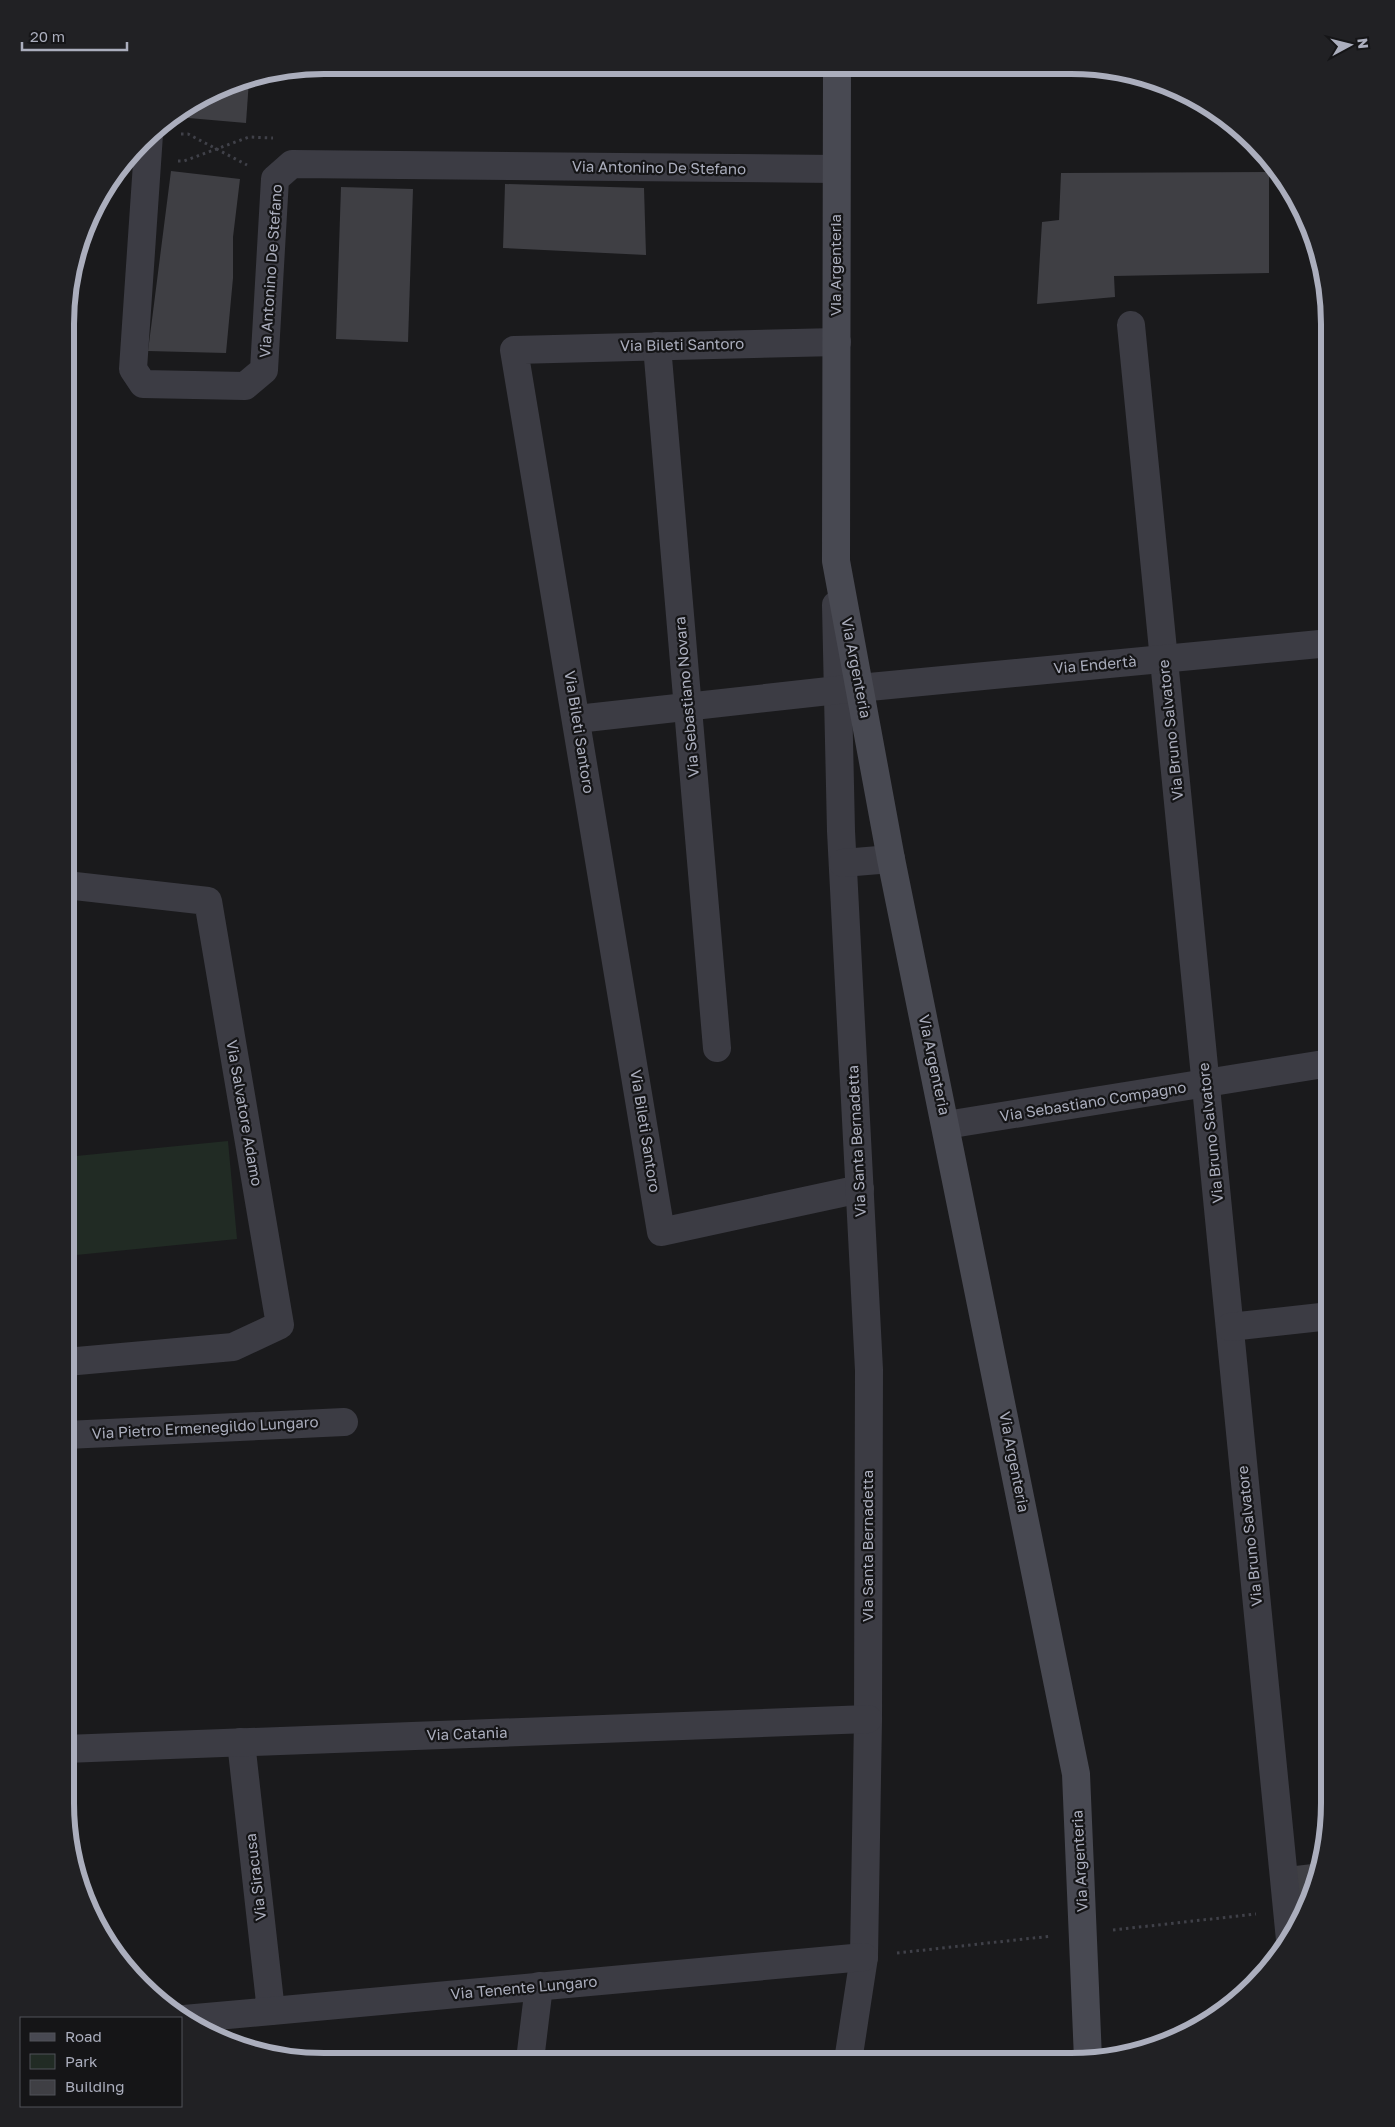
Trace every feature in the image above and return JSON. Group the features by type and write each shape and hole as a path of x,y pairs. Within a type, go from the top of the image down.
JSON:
{"main road":[{"name":"Via Argenteria","path":"837,74 836,561 849,689 892,859 1076,1774 1088,2053"}],"street":[{"name":"Via Antonino De Stefano","path":"147,147 133,369 144,384 245,386 264,370 275,179 292,164 836,169"},
{"name":"Via Bruno Salvatore","path":"1131,325 1289,1927"},
{"name":"Via Bileti Santoro","path":"837,342 514,350 661,1232 860,1189"},
{"name":"Via Sebastiano Novara","path":"657,346 717,1048"},
{"name":"Via Endertà","path":"577,719 849,689 1321,643"},
{"name":"Via Santa Bernadetta","path":"849,689 843,863 869,1370 868,1719 864,1957 849,2053"},
{"path":"843,863 892,859"},
{"name":"Via Salvatore Adamo","path":"74,886 208,902 280,1325 233,1348 74,1361"},
{"name":"Via Sebastiano Compagno","path":"946,1125 1321,1065"},
{"path":"1230,1327 1321,1317"},
{"name":"Via Pietro Ermenegildo Lungaro","path":"74,1435 344,1422"},
{"name":"Via Catania","path":"74,1749 868,1719"},
{"name":"Via Siracusa","path":"241,1742 271,2011"},
{"name":"Via Tenente Lungaro","path":"215,2026 271,2011 864,1957"},
{"path":"531,2053 539,1986"}],"path":[{"path":"149,145 184,161 215,150 248,136 275,138 292,164 252,167 215,150 188,134 179,133"}],"green space":[{"path":"228,1141 237,1239 74,1255 74,1156"}],"building":[{"path":"249,85 246,123 183,117 213,99"},
{"path":"171,171 240,179 233,237 233,278 226,353 148,351"},
{"path":"1269,172 1269,273 1114,276 1115,297 1037,304 1042,222 1059,220 1061,173"},
{"path":"505,184 644,188 646,255 503,248"},
{"path":"341,187 413,189 408,342 336,339"},
{"path":"1314,1864 1303,1897 1298,1897 1295,1866"}]}
